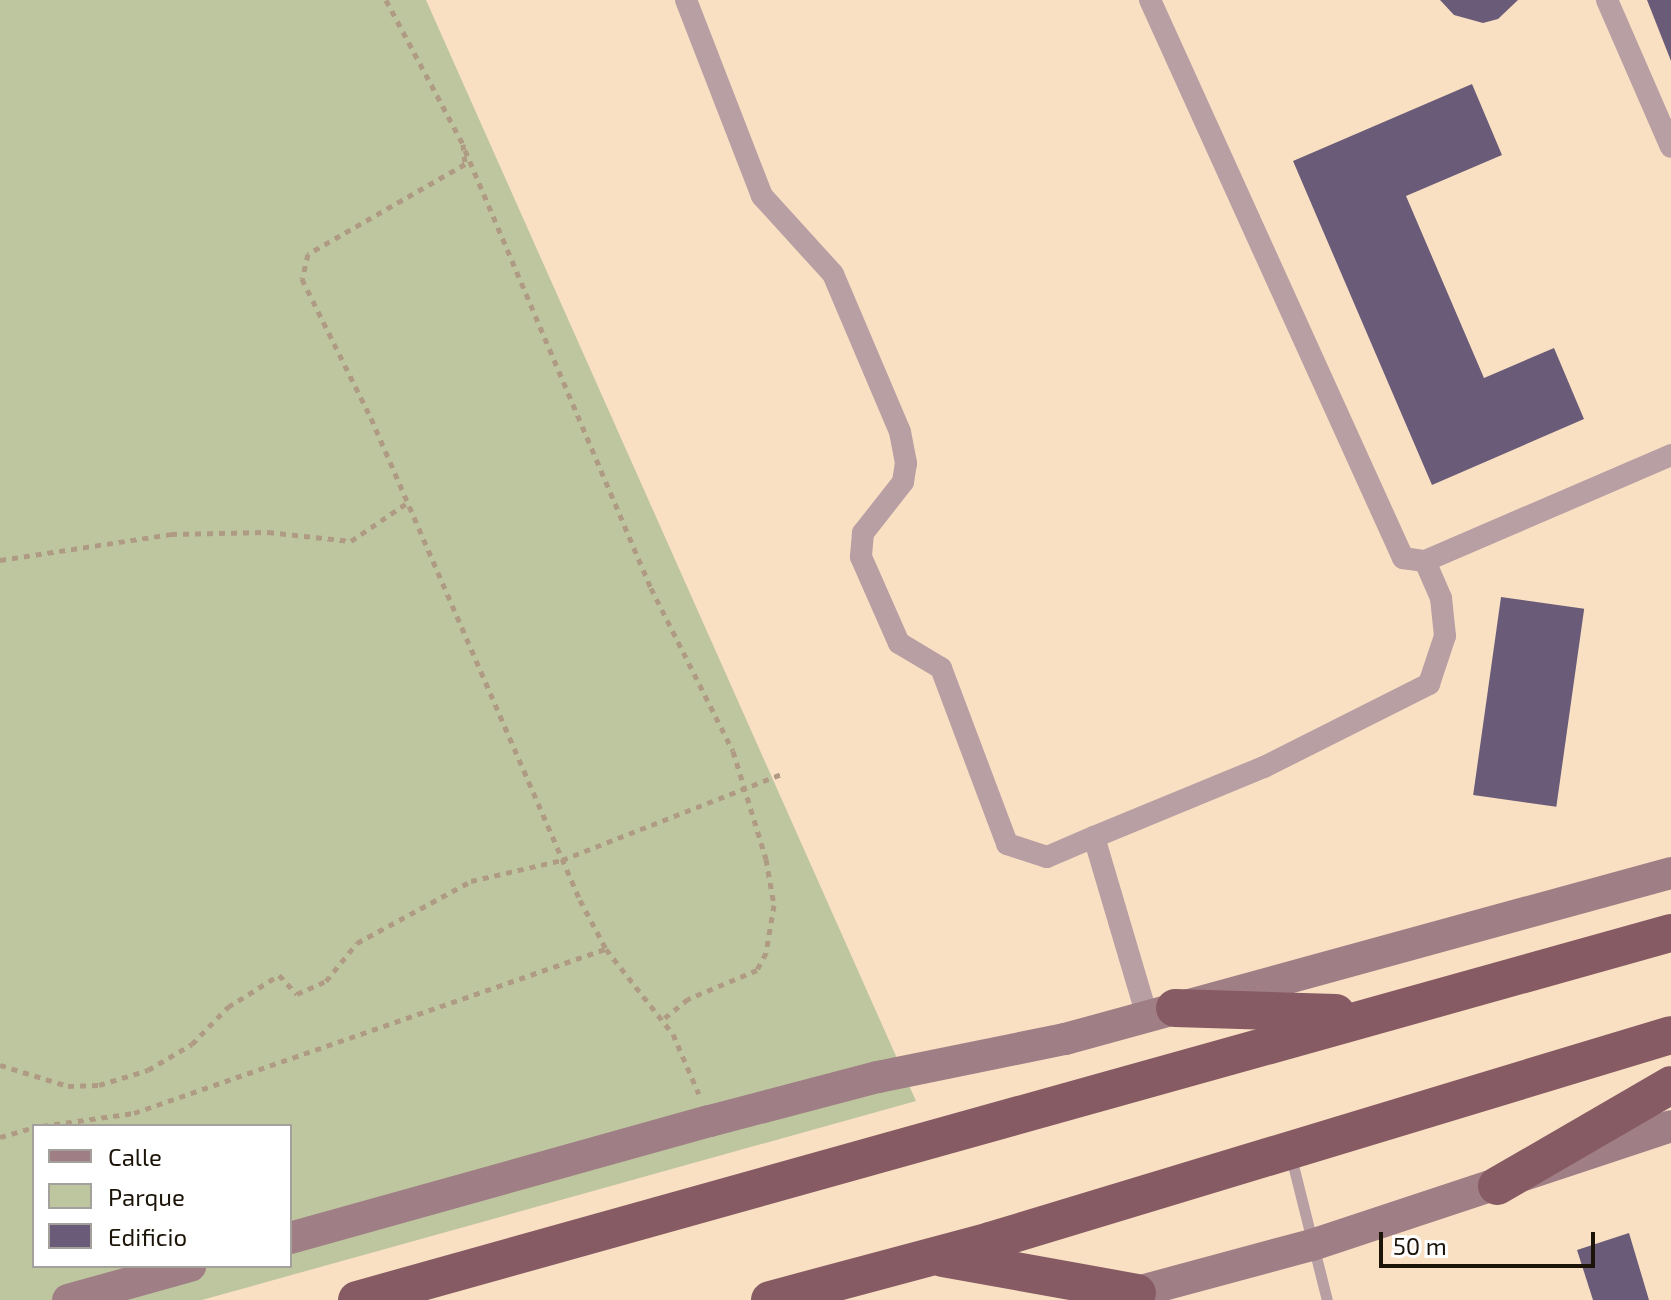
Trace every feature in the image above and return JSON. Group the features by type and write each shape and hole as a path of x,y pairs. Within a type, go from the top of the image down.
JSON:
{"highway":[{"path":"357,1300 1671,933"},
{"path":"1161,1012 1374,1014"},
{"path":"770,1300 932,1257 1289,1147 1671,1035"},
{"path":"1497,1186 1671,1085"},
{"path":"932,1257 1122,1296"}],"main road":[{"path":"292,1237 710,1121 1161,1012 1671,873"},
{"path":"1122,1296 1312,1245 1671,1126"},
{"path":"68,1300 183,1268"}],"street":[{"path":"686,0 762,196 833,274 900,432 906,463 903,482 863,533 861,557 899,643 941,668 1007,844 1047,857 1264,767 1429,684 1445,636 1441,598 1425,561"},
{"path":"1150,0 1403,558 1425,561 1671,455"},
{"path":"1607,0 1671,147"},
{"path":"1094,837 1161,1012"}],"lane":[{"path":"1289,1147 1327,1300"}],"path":[{"path":"386,0 463,144 651,588 748,790 774,905 766,953 757,970 688,999 661,1021"},
{"path":"463,144 465,164 308,254 302,279 407,503 562,860 606,949 673,1034 710,1121"},
{"path":"0,560 171,534 268,532 351,541 407,503"},
{"path":"0,1065 68,1086 99,1085 148,1070 192,1044 228,1007 279,975 297,994 326,981 357,943 471,881 562,860 748,790 782,774"},
{"path":"56,1124 134,1113 606,949"},
{"path":"0,1137 32,1128"}],"green space":[{"path":"0,0 426,0 916,1101 202,1300 0,1300"}],"building":[{"path":"1440,0 1518,0 1498,19 1483,23 1454,15"},
{"path":"1647,0 1671,0 1671,61"},
{"path":"1472,84 1502,155 1406,196 1484,378 1554,348 1584,419 1432,485 1293,161"},
{"path":"1501,597 1584,609 1556,807 1473,795"},
{"path":"1629,1233 1649,1300 1593,1300 1577,1250"}]}
